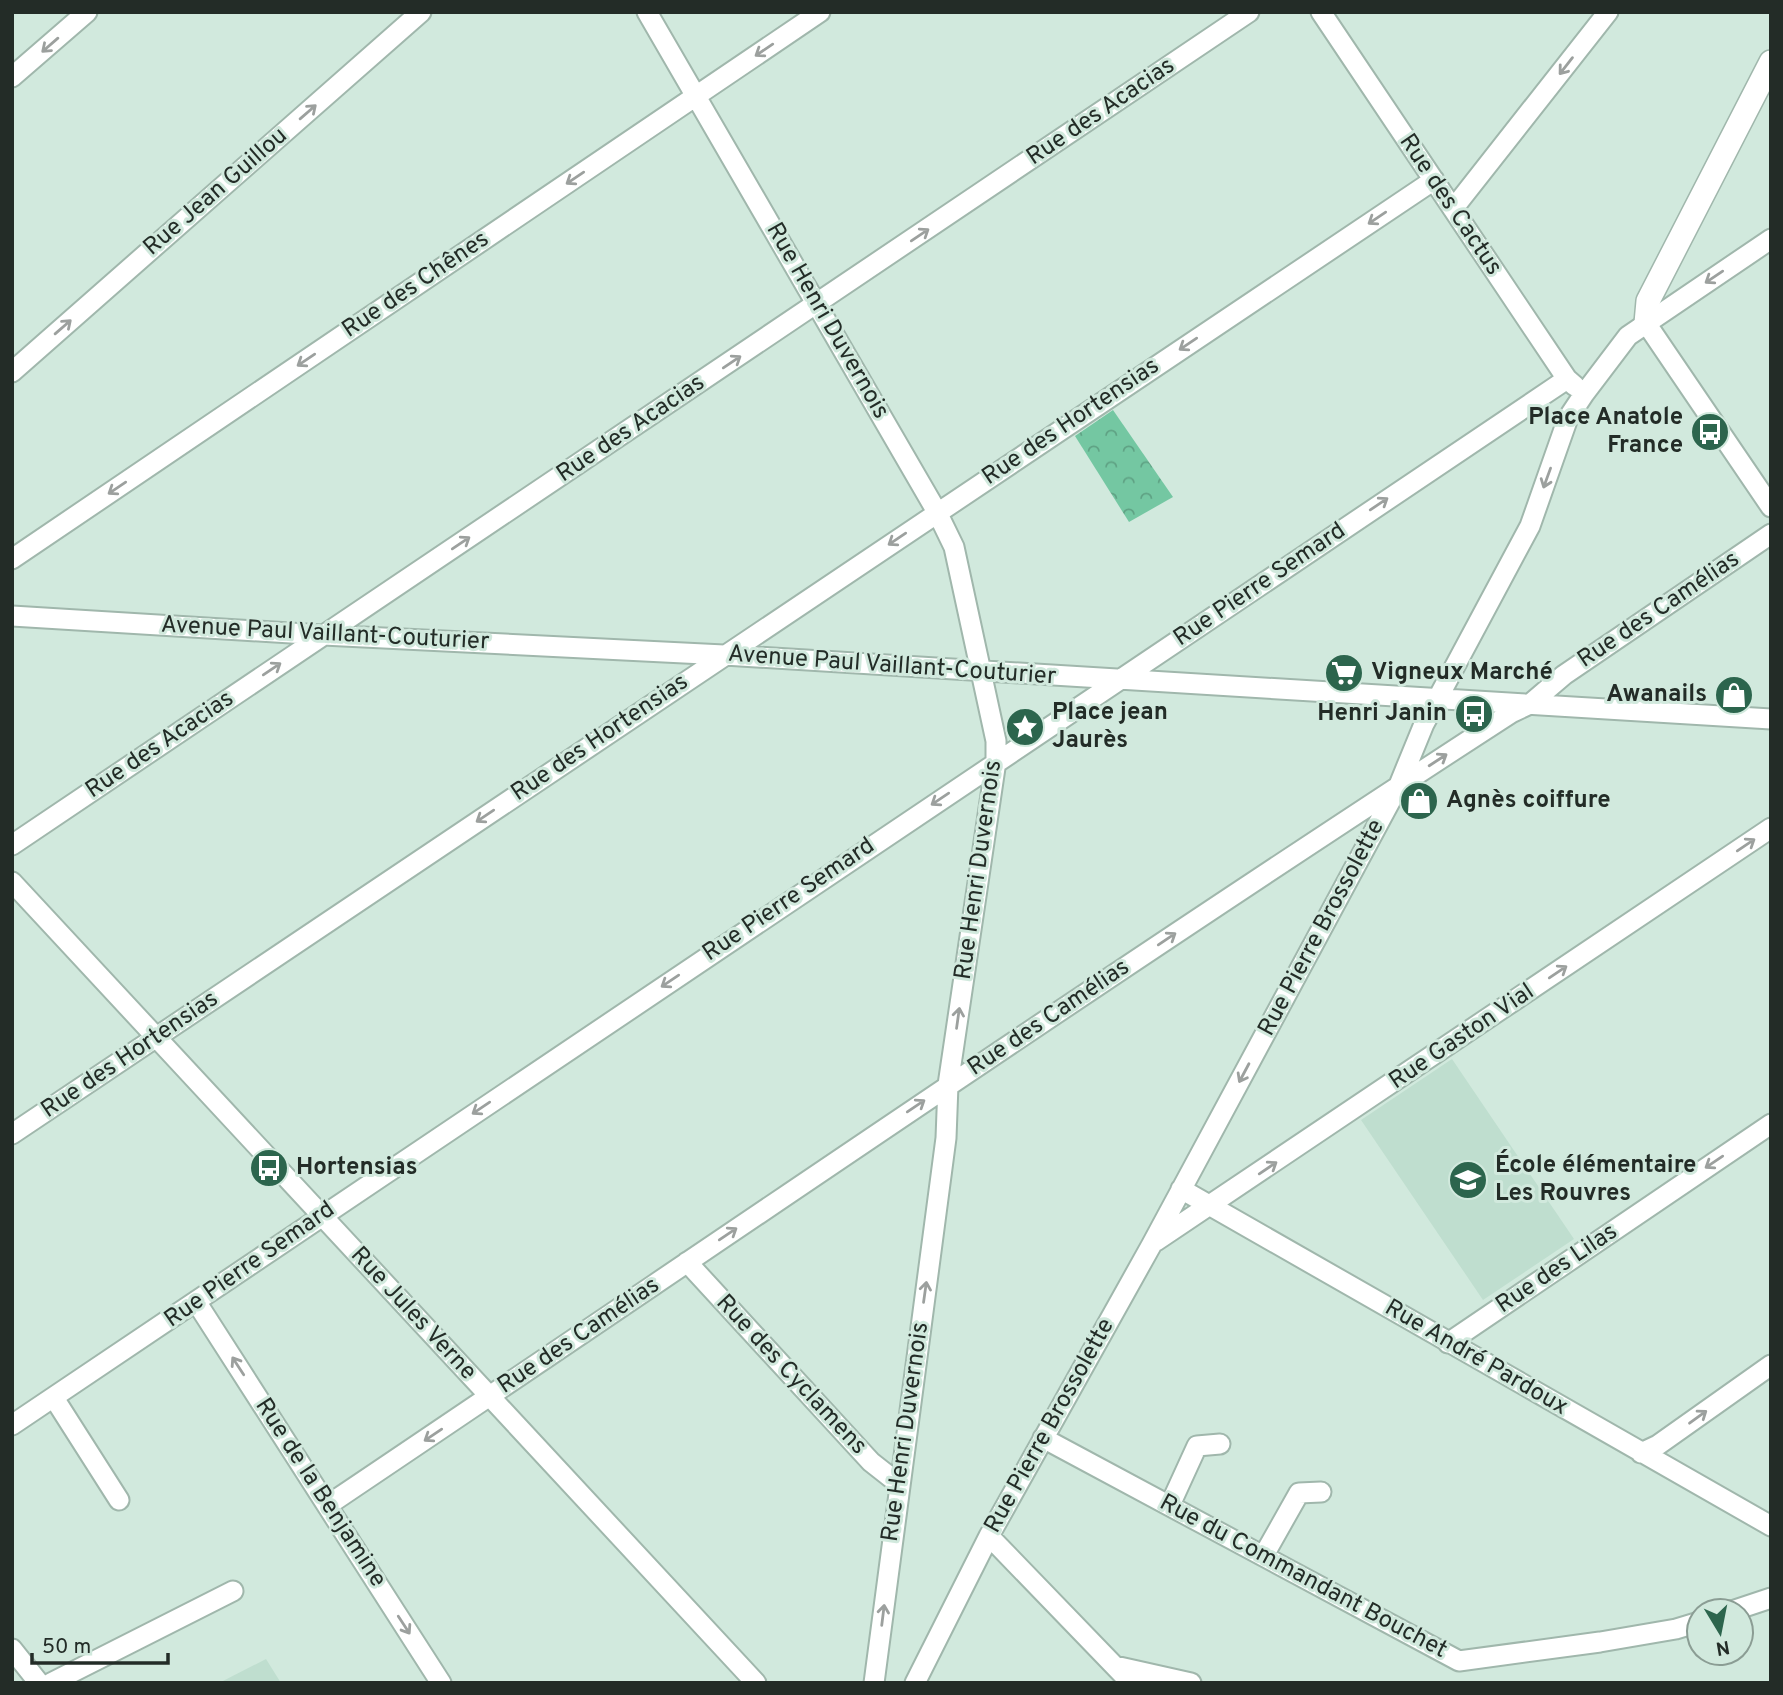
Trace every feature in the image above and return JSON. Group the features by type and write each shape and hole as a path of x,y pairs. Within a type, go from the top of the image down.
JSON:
{"street":[{"path":"12,78 87,12"},
{"name":"Rue Jean Guillou","path":"12,372 421,12"},
{"name":"Rue Henri Duvernois","path":"647,12 937,512 954,547 996,741 996,761 948,1085 946,1138 874,1683"},
{"name":"Rue des Chênes","path":"12,559 820,12"},
{"name":"Rue des Acacias","path":"12,845 1249,12"},
{"name":"Rue des Cactus","path":"1321,12 1567,379 1584,394"},
{"path":"1453,209 1608,12"},
{"path":"1771,62 1648,301 1646,323 1771,507"},
{"name":"Rue des Hortensias","path":"12,1134 1434,180"},
{"path":"1646,323 1771,239"},
{"name":"Rue Pierre Brossolette","path":"915,1683 989,1536 1152,1244 1399,785 1423,724 1439,699 1530,526 1568,418 1628,336 1646,323"},
{"name":"Rue Pierre Semard","path":"12,1425 1567,379"},
{"name":"Rue des Camélias","path":"328,1505 948,1085 1399,785 1511,713 1530,704 1564,675 1771,534"},
{"name":"Avenue Paul Vaillant-Couturier","path":"12,616 724,655 982,673 1771,719"},
{"path":"1307,846 1323,841 1352,824 1359,824 1371,835"},
{"name":"Rue Gaston Vial","path":"1152,1244 1771,828"},
{"name":"Rue Jules Verne","path":"12,883 757,1683"},
{"name":"Rue des Lilas","path":"1448,1343 1771,1124"},
{"name":"Rue André Pardoux","path":"1181,1189 1771,1526"},
{"name":"Rue des Cyclamens","path":"687,1262 871,1462 899,1484"},
{"name":"Rue de la Benjamine","path":"197,1303 441,1683"},
{"path":"1641,1453 1658,1446 1771,1364"},
{"path":"54,1398 119,1500"},
{"name":"Rue du Commandant Bouchet","path":"1043,1438 1459,1661 1600,1642 1685,1626"},
{"path":"1170,1505 1197,1446 1220,1444"},
{"path":"1264,1555 1299,1493 1321,1492"},
{"path":"989,1536 1131,1683"},
{"path":"51,1683 233,1591"},
{"path":"12,1649 39,1683"},
{"path":"1115,1666 1191,1683"}],"shaded area":[{"name":"École élémentaire Les Rouvres","path":"1452,1059 1574,1239 1483,1300 1361,1120"},
{"path":"266,1659 281,1683 219,1683"}],"green space":[{"path":"1113,410 1173,497 1129,522 1075,436"}],"place":[{"name":"Place Anatole France","path":"1710,432"},
{"name":"Vigneux Marché","path":"1344,673"},
{"name":"Awanails","path":"1734,695"},
{"name":"Henri Janin","path":"1474,714"},
{"name":"Place jean Jaurès","path":"1025,727"},
{"name":"Agnès coiffure","path":"1419,801"},
{"name":"Hortensias","path":"269,1168"},
{"name":"École élémentaire Les Rouvres","path":"1468,1180"}]}
